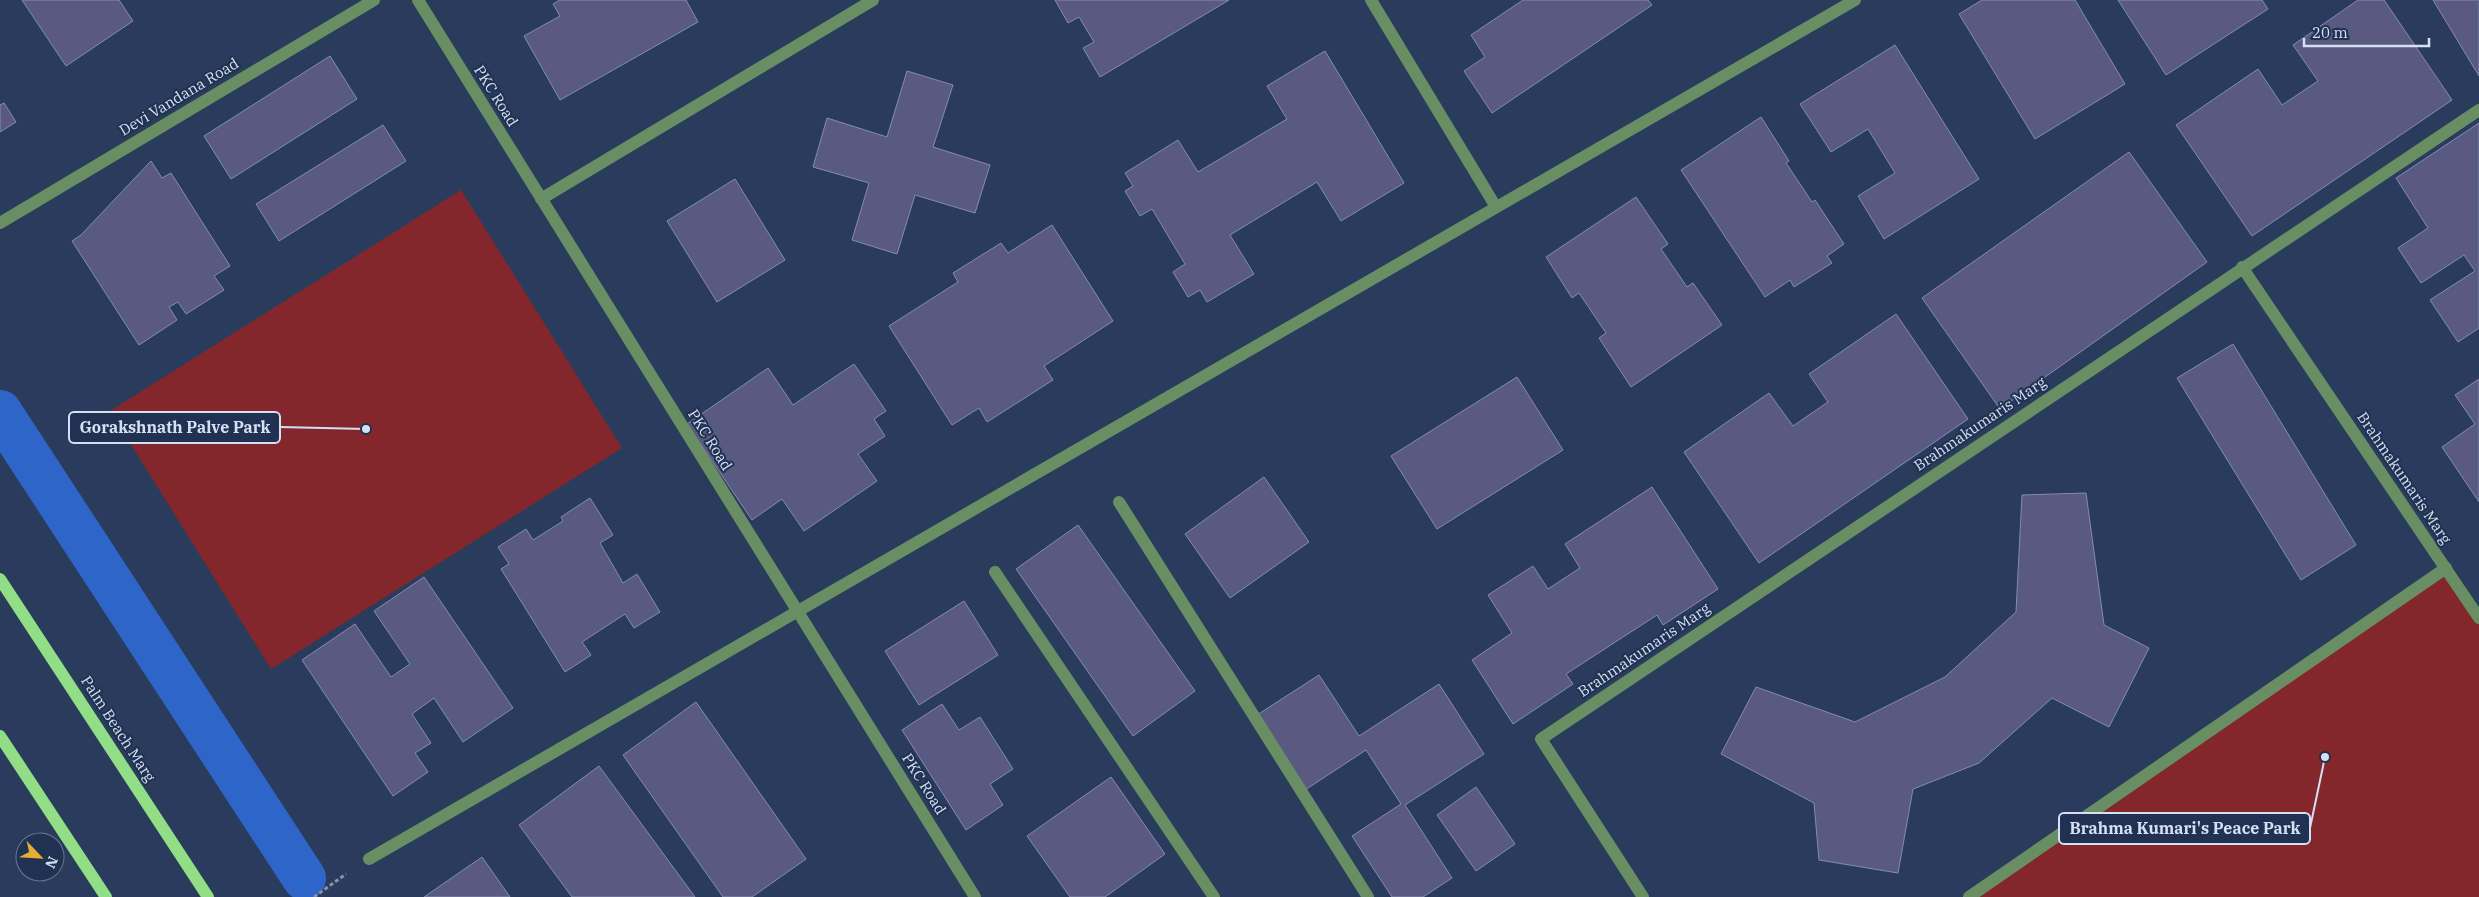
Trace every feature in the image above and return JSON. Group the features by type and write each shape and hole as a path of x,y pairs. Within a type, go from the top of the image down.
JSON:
{"main road":[{"name":"Palm Beach Marg","path":"0,579 208,897"},
{"path":"0,736 106,897"}],"street":[{"name":"Devi Vandana Road","path":"0,223 374,0"},
{"name":"PKC Road","path":"418,0 975,897"},
{"path":"541,199 873,0"},
{"path":"1371,0 1496,207"},
{"path":"368,859 1855,0"},
{"path":"2242,268 2479,110"},
{"name":"Brahmakumaris Marg","path":"1643,897 1541,739 2242,268 2479,618"},
{"path":"1118,502 1368,897"},
{"path":"1969,897 2446,568"},
{"path":"995,572 1214,897"}],"path":[{"path":"314,897 368,859"}],"shaded area":[{"path":"461,190 622,448 271,669 110,411"},
{"path":"2446,568 2479,618 2479,897 1969,897"}],"building":[{"path":"22,0 119,0 133,21 66,66"},
{"path":"560,0 686,0 698,22 560,100 524,36 560,16 553,4"},
{"path":"1055,0 1229,0 1100,77 1083,48 1094,42 1079,17 1068,23"},
{"path":"1523,0 1648,0 1652,5 1492,113 1464,71 1485,57 1471,35"},
{"path":"1982,0 2075,0 2125,84 2035,139 1959,14"},
{"path":"2118,0 2262,0 2268,9 2166,75"},
{"path":"2358,0 2384,0 2452,100 2252,236 2176,125 2258,69 2282,105 2318,81 2293,45"},
{"path":"2433,0 2479,0 2479,76"},
{"path":"1895,45 1979,179 1884,239 1858,196 1895,173 1868,129 1831,152 1800,104"},
{"path":"1325,51 1404,183 1341,221 1317,182 1230,235 1254,274 1207,302 1200,290 1188,297 1173,272 1185,264 1152,209 1140,216 1125,191 1133,186 1125,173 1178,140 1198,172 1287,119 1267,86"},
{"path":"330,56 357,99 231,179 204,136"},
{"path":"907,71 953,85 933,147 990,165 975,213 915,195 897,254 852,240 869,183 813,167 827,118 887,137"},
{"path":"4,103 16,122 0,132 0,105"},
{"path":"1761,117 1789,161 1786,163 1812,202 1815,200 1844,244 1827,256 1832,263 1794,287 1790,280 1765,297 1681,170"},
{"path":"2479,123 2479,328 2458,342 2430,300 2475,271 2464,255 2421,283 2398,248 2428,228 2396,178"},
{"path":"383,125 406,161 279,241 256,204"},
{"path":"2129,152 2207,262 2000,409 1922,298"},
{"path":"151,161 162,178 171,173 230,266 214,276 224,290 186,314 178,302 169,307 177,320 139,345 72,241 81,235"},
{"path":"735,179 785,260 717,302 667,221"},
{"path":"1636,197 1668,244 1661,249 1687,287 1693,283 1722,325 1631,387 1599,338 1606,333 1579,293 1572,298 1546,257"},
{"path":"1052,225 1113,321 1044,366 1053,380 987,422 979,408 952,425 889,326 958,282 953,273 1001,243 1008,253"},
{"path":"1896,314 1968,419 1759,563 1684,452 1769,393 1793,426 1828,402 1809,374"},
{"path":"2233,344 2356,545 2301,580 2177,378"},
{"path":"854,364 886,411 874,419 885,436 858,454 877,481 804,531 782,499 752,520 687,424 768,368 793,405"},
{"path":"1517,377 1563,450 1437,529 1391,456"},
{"path":"2479,379 2479,502 2442,447 2475,424 2455,395"},
{"path":"1264,477 1309,542 1230,598 1185,534"},
{"path":"1652,487 1718,589 1663,625 1657,615 1566,674 1573,684 1513,724 1472,660 1512,633 1488,595 1533,566 1548,589 1580,568 1565,544"},
{"path":"2086,493 2104,625 2149,648 2109,727 2052,698 1979,763 1913,789 1898,873 1819,860 1814,803 1721,754 1756,687 1855,722 1945,677 2016,612 2022,495"},
{"path":"590,498 613,535 600,543 623,583 637,574 660,612 634,628 625,614 582,642 591,655 565,672 501,569 509,564 498,547 526,529 533,540 563,521 561,517"},
{"path":"1078,525 1195,691 1133,736 1016,569"},
{"path":"424,577 513,708 463,742 434,698 412,714 431,743 415,753 428,772 393,796 302,660 355,624 391,677 410,664 374,611"},
{"path":"964,601 998,655 919,705 885,651"},
{"path":"1319,675 1359,736 1439,684 1484,754 1405,805 1452,878 1423,897 1392,897 1352,836 1401,804 1366,750 1305,790 1257,715"},
{"path":"696,702 806,859 752,897 723,897 623,755"},
{"path":"942,704 959,730 980,717 1013,769 990,784 1003,805 966,830 902,730"},
{"path":"599,766 695,897 572,897 519,825"},
{"path":"1111,777 1165,854 1105,897 1070,897 1027,836"},
{"path":"1476,787 1515,844 1476,871 1437,815"},
{"path":"482,857 510,897 424,897"}],"waterway":[{"path":"0,412 304,878"}],"place":[{"name":"Gorakshnath Palve Park","path":"366,429"},
{"name":"Brahma Kumari's Peace Park","path":"2325,757"}]}
